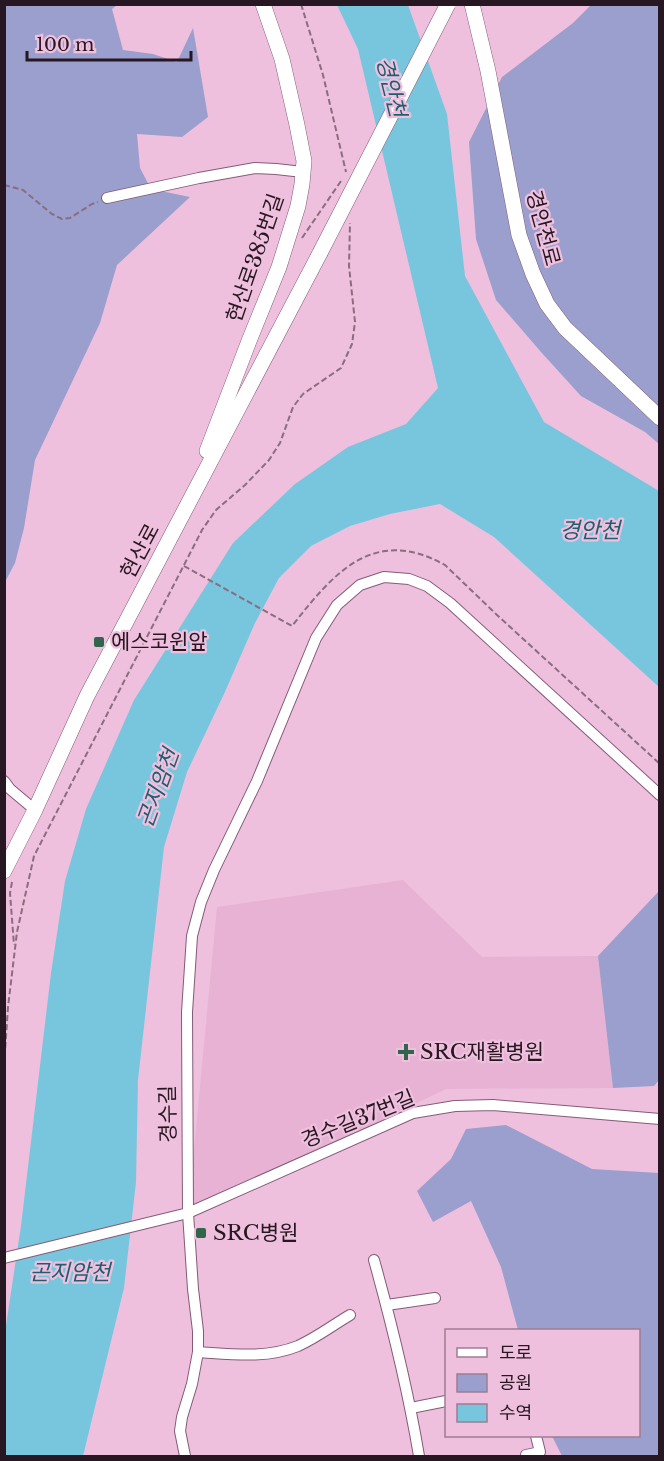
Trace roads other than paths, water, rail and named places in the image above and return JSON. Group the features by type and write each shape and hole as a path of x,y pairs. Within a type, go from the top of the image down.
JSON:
{"street":[{"name":"현산로385번길","path":"181,518 279,267 298,206 304,161 282,59 263,4"},
{"name":"현산로","path":"8,877 35,810 87,696 448,4"},
{"name":"경안천로","path":"472,4 488,71 519,236 533,274 547,304 565,328 660,418"},
{"path":"107,198 255,168 303,172"},
{"name":"경수길","path":"185,1456 180,1431 198,1352 188,1213 187,1012 192,936 201,902 214,870 257,781 316,638 337,604 360,585 384,577 409,579 427,586 450,603 660,795"},
{"path":"4,781 35,810"},
{"name":"경수길37번길","path":"4,1258 188,1213 413,1113 455,1106 493,1105 660,1119"},
{"path":"374,1260 411,1408 419,1456"},
{"path":"387,1305 435,1298"},
{"path":"198,1352 260,1355 279,1352 299,1345 350,1315"},
{"path":"411,1408 445,1401"},
{"path":"526,1456 540,1452 537,1437"}],"water":[{"name":"곤지암천","path":"337,5 408,5 447,114 465,276 544,422 659,491 659,687 494,537 440,504 390,514 350,526 311,546 279,578 255,623 187,772 164,847 138,1080 136,1182 124,1288 83,1456 5,1456 5,1332 21,1226 51,973 65,881 86,809 134,700 233,543 295,484 348,447 406,424 438,388 358,49"}],"place":[{"name":"에스코윈앞","path":"99,642"},
{"name":"SRC재활병원","path":"406,1052"},
{"name":"SRC병원","path":"201,1233"}],"water label":[{"name":"경안천","path":"391,87"},
{"name":"경안천","path":"590,530"}]}
